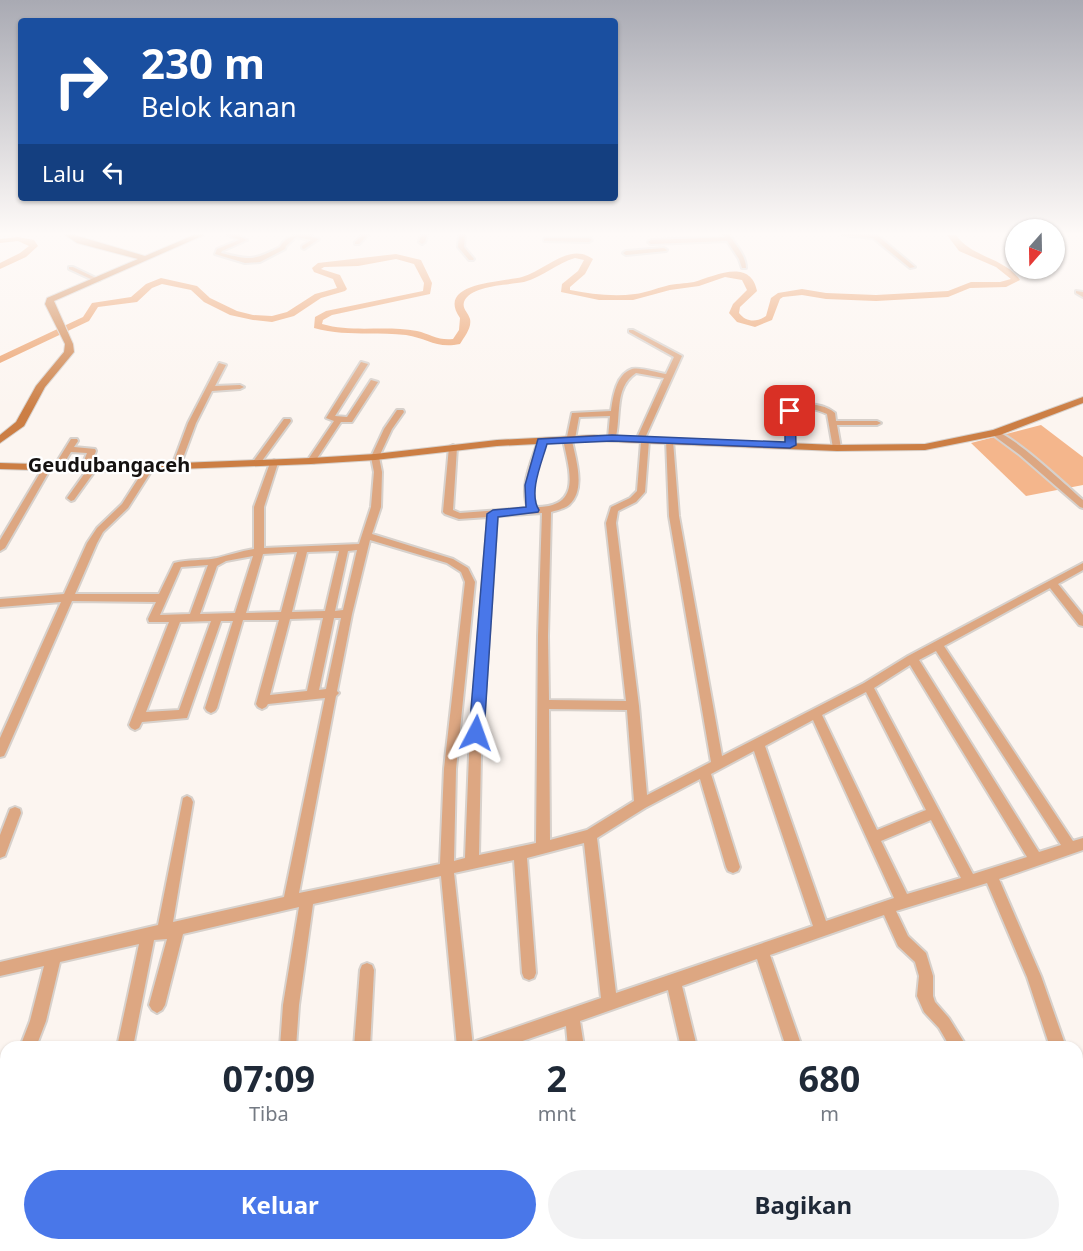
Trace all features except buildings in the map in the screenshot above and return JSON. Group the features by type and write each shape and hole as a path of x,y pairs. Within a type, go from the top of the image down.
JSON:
{"street":[{"path":"0,440 5,432 24,418 41,386 67,356 69,344 49,304 50,300 66,293"},
{"path":"631,332 677,354 678,357 643,440 641,492 633,500 614,509 611,523 633,706 641,804"},
{"path":"364,364 329,416 338,420 349,420 374,382"},
{"path":"176,466 192,423 222,365"},
{"path":"612,438 618,392 630,372 669,377"},
{"path":"209,389 240,387"},
{"path":"0,466 89,468 274,463 375,457 453,447 612,438 837,448 925,447 996,433 1083,400"},
{"path":"790,445 790,411 792,408 804,406 828,410 833,423 837,448"},
{"path":"290,902 347,615 376,507 378,472 375,457 400,412"},
{"path":"453,447 448,512 459,516 547,510 563,505 570,498 574,469 569,439 575,415 616,413"},
{"path":"311,461 338,420"},
{"path":"256,463 287,421"},
{"path":"833,423 877,423"},
{"path":"996,433 1023,453 1083,505"},
{"path":"0,548 52,468 74,441"},
{"path":"533,510 530,505 531,485 542,441"},
{"path":"669,441 674,516 717,764"},
{"path":"68,448 92,451 89,468 71,498"},
{"path":"211,708 259,553 259,507 274,463"},
{"path":"0,752 66,598 100,530 125,506 150,467"},
{"path":"543,848 547,510"},
{"path":"472,862 475,755 493,514"},
{"path":"347,615 153,619 177,565 184,563 216,561 259,553 344,548 365,542 450,561 465,570 470,582 450,769 447,868 464,1041"},
{"path":"312,694 344,548"},
{"path":"303,549 262,703 312,694 333,693"},
{"path":"194,619 216,561"},
{"path":"0,969 307,898 543,848 590,835 641,804 868,686 912,659 1083,566"},
{"path":"1051,583 1083,622"},
{"path":"0,603 66,598 161,598"},
{"path":"176,619 136,721 183,715 217,618"},
{"path":"499,1041 903,902 1076,846 938,646"},
{"path":"912,659 1036,859"},
{"path":"868,686 970,882"},
{"path":"543,704 633,706"},
{"path":"816,714 903,902"},
{"path":"758,744 822,930"},
{"path":"704,772 733,867"},
{"path":"157,1005 170,931 186,802"},
{"path":"0,852 15,813"},
{"path":"873,838 934,813"},
{"path":"590,835 609,1002"},
{"path":"520,852 529,973"},
{"path":"990,874 1034,976 1056,1041"},
{"path":"288,1041 291,1005 307,898"},
{"path":"888,909 903,941 921,957 926,976 925,996 929,1007 944,1023 955,1041"},
{"path":"126,1041 148,936"},
{"path":"761,950 792,1041"},
{"path":"30,1041 38,1021 54,956"},
{"path":"362,1041 367,970"},
{"path":"673,980 688,1041"},
{"path":"572,1015 575,1041"}],"shaded area":[{"path":"1041,425 1083,457 1083,485 1026,496 971,443"}],"waterway":[{"path":"0,360 86,319 95,305 134,300 141,293"},
{"path":"199,293 224,309 262,319 291,314 311,300 327,293"},
{"path":"424,293 329,313 318,319 317,326 329,330 354,332 404,332 423,336 437,343 456,342 464,330 465,318 460,311 459,303 465,293"},
{"path":"573,293 610,298 653,293"},
{"path":"749,293 736,306 734,313 740,320 750,324 765,321 769,318 776,298 792,293"},
{"path":"810,293 876,298 950,293"}],"district":[{"name":"Geudubangaceh","path":"109,465"}],"route":[{"path":"476,733 493,514 533,510 530,505 531,485 542,441 612,438 790,445 790,411"}]}
